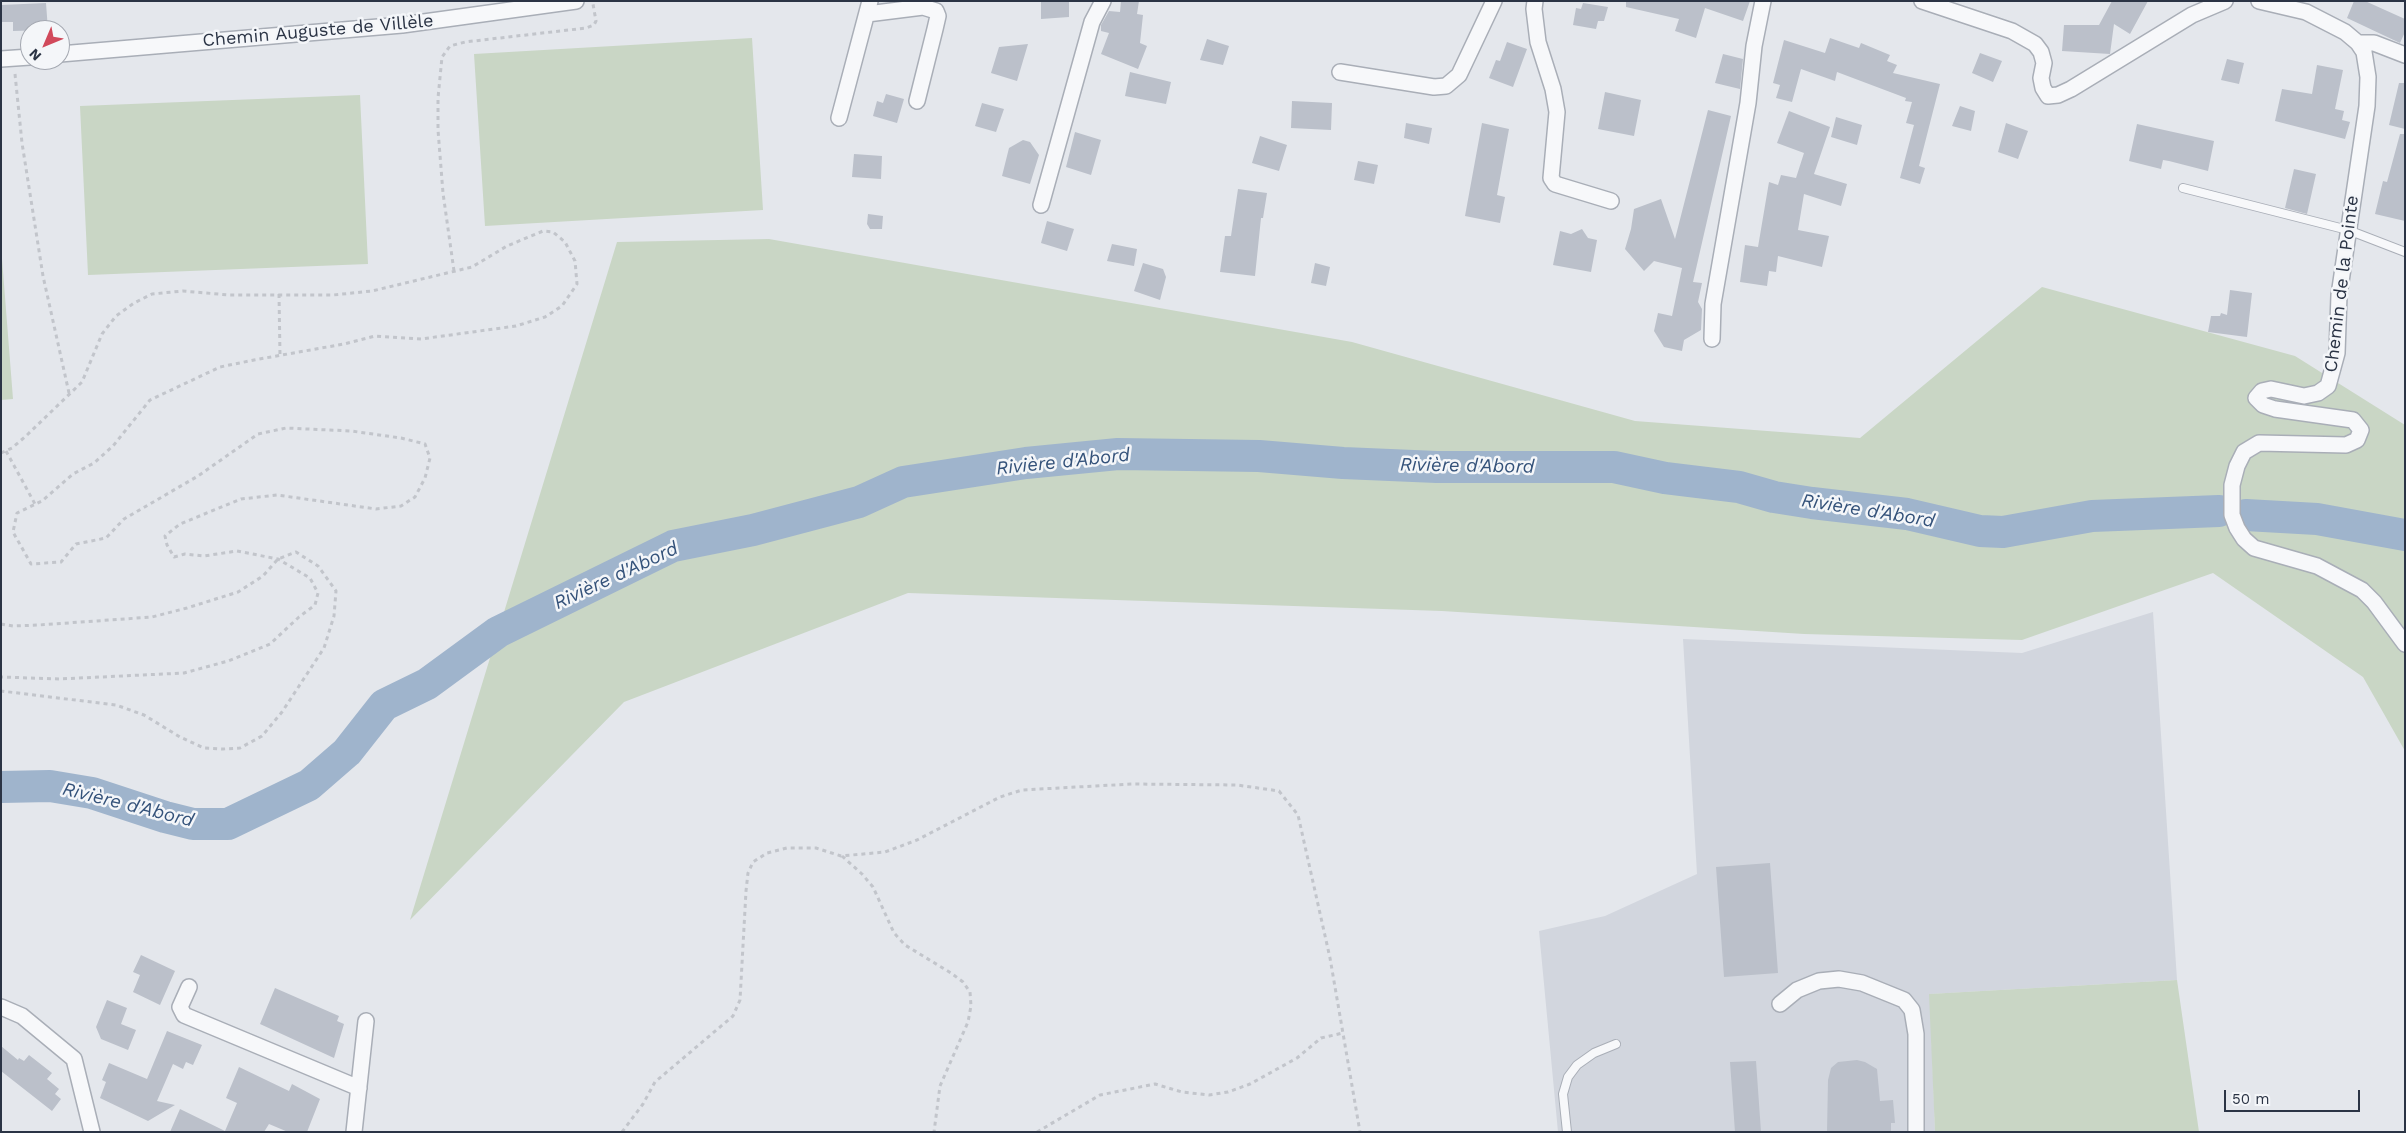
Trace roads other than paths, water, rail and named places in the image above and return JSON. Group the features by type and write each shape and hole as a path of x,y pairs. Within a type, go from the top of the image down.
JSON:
{"street":[{"name":"Chemin Auguste de Villèle","path":"70,53 402,25 483,8 576,1"},
{"path":"1041,205 1092,22 1102,1"},
{"path":"1340,72 1434,87 1446,86 1459,75 1494,1"},
{"path":"1535,1 1534,9 1538,42 1553,89 1558,112 1551,178 1555,184 1611,201"},
{"path":"1712,339 1713,304 1748,103 1754,46 1763,1"},
{"path":"1922,1 2012,31 2035,44 2041,52 2044,63 2041,78 2043,88 2048,96 2058,96 2192,16 2225,1"},
{"path":"2263,2 2306,12 2344,32 2358,43 2374,43 2405,54"},
{"path":"839,118 868,8 923,7 936,11 938,16 936,29 917,101"},
{"name":"Chemin de la Pointe","path":"2358,43 2364,52 2368,77 2367,106 2339,295 2337,353 2328,386 2318,393 2304,396 2271,389 2262,391 2256,398 2262,405 2275,409 2352,420 2361,430 2357,440 2346,445 2259,443 2244,452 2236,466 2232,485 2232,515 2244,539 2254,548 2317,566 2362,590 2374,602 2405,644"},
{"path":"1780,1004 1797,990 1819,981 1839,978 1862,983 1904,1000 1912,1010 1916,1034 1916,1132"},
{"path":"189,987 180,1007 184,1015 359,1088"},
{"path":"1,1007 22,1016 74,1059 92,1132"},
{"path":"354,1132 366,1021"}],"lane":[{"path":"2183,188 2348,230 2405,252"},
{"path":"1567,1132 1564,1094 1568,1077 1576,1065 1594,1053 1616,1044"}],"waterway":[{"name":"Rivière d'Abord","path":"1,787 50,786 92,793 165,817 193,824 228,824 309,785 347,752 384,705 427,684 498,632 673,546 753,530 859,502 903,482 1026,463 1118,454 1259,456 1343,463 1437,467 1614,467 1665,478 1739,487 1774,497 1907,514 1980,531 2003,532 2092,516 2219,511"},
{"name":"Rivière d'Abord","path":"2246,515 2317,519 2405,535"}]}
